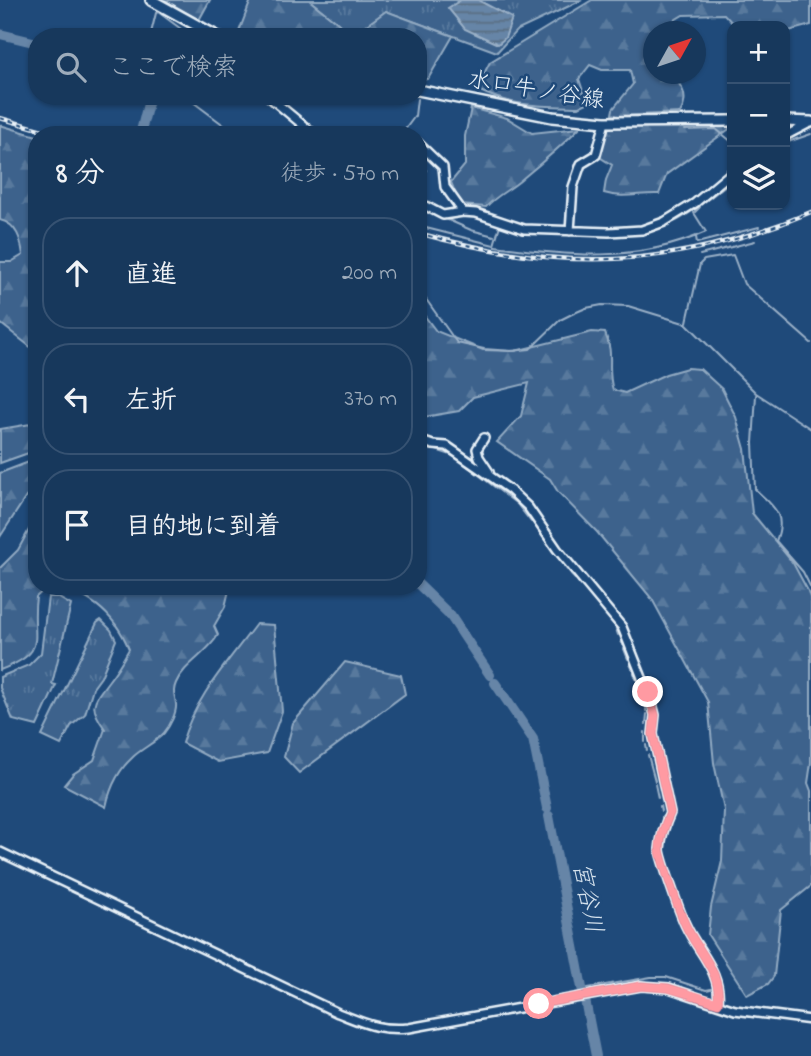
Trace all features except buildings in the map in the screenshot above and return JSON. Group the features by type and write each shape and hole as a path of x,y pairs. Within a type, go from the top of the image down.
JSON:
{"main road":[{"path":"151,0 200,28"},
{"name":"水口牛ノ谷線","path":"427,92 552,117 605,122 727,121"},
{"path":"790,121 811,123"}],"street":[{"path":"279,105 304,126"},
{"path":"570,232 573,187 582,164 596,155 605,122"},
{"path":"790,134 811,123"},
{"path":"427,152 443,167 445,187 463,212"},
{"path":"427,207 443,215 476,213 524,229 609,232 650,228 695,203 727,176"},
{"path":"484,438 477,449 479,457 492,475"},
{"path":"427,443 447,446 492,475 528,507 557,549 608,608 625,634 655,715 653,734 670,813 659,852 686,926 712,967 720,991 718,1003"},
{"path":"0,852 338,1013 374,1027 391,1030 409,1028 641,986 668,988 735,1010 811,1020"}],"green space":[{"path":"165,0 210,0 199,20"},
{"path":"251,0 309,0 344,28 240,28"},
{"path":"309,0 582,0 516,31 497,52 386,11 363,28 344,28"},
{"path":"592,0 811,0 811,25 790,31 790,21 730,21 724,14 683,15 673,21 643,21 643,84 679,84 684,97 680,113 612,114 633,84 630,70 602,70 590,65 579,79 587,103 579,107 539,106 502,99 476,89 490,62"},
{"path":"386,11 453,36 428,79 427,28 363,28"},
{"path":"471,108 507,118 532,133 579,128 486,207 460,205 451,182 465,165 465,136"},
{"path":"0,125 28,133 28,345 0,323 0,262 11,262 23,255 14,229 0,220"},
{"path":"606,126 727,127 727,131 667,174 659,194 625,196 604,193 612,165 598,156"},
{"path":"427,319 436,331 483,350 515,351 592,332 605,333 613,390 625,393 666,374 687,368 700,369 722,389 736,417 745,449 752,513 793,563 811,601 811,763 808,783 811,791 811,886 781,910 774,976 768,984 747,995 708,935 711,907 722,861 724,810 714,763 708,702 652,599 597,532 558,492 550,479 497,442 521,416 529,383 473,397 459,411 427,416"},
{"path":"28,424 28,453 0,463 0,429"},
{"path":"28,462 28,495 0,537 0,473"},
{"path":"28,532 28,595 38,595 35,611 35,642 26,656 0,670 0,568 18,550"},
{"path":"78,595 228,595 225,607 214,626 218,635 176,683 176,707 171,723 161,736 124,767 113,786 106,807 64,785 73,774 94,760 105,729 96,715 94,705 129,649 107,614"},
{"path":"48,597 57,597 71,605 52,684 56,685 37,726 13,720 0,688 0,677 29,665 41,653"},
{"path":"101,620 116,640 101,677 93,688 85,714 71,726 61,745 42,736 97,623"},
{"path":"256,624 274,625 282,711 267,753 218,762 182,743 204,695"},
{"path":"345,662 401,675 405,694 299,773 284,757 293,723"}],"shaded area":[{"path":"461,0 478,0 512,18 505,38 498,44 465,29 448,8"}],"waterway":[{"path":"152,28 158,12 180,28"},
{"name":"宮谷川","path":"0,34 28,41"},
{"name":"宮谷川","path":"142,126 148,105"},
{"path":"197,105 225,126"},
{"path":"408,126 415,116 416,105"},
{"path":"685,130 716,129 727,138"},
{"path":"790,141 811,134"},
{"path":"627,234 642,233 669,225 693,211 727,184"},
{"path":"495,246 576,254 628,253 654,249 706,232 694,213 700,207"},
{"path":"428,211 434,215"},
{"path":"446,219 494,236"},
{"path":"427,228 494,245 500,225"},
{"path":"696,237 697,243 759,227"},
{"path":"700,255 755,241"},
{"path":"687,322 700,264 704,260 733,255 744,284 811,343"},
{"path":"427,301 457,343 484,349 530,349 560,320 586,308 602,305 628,306 687,324 756,393 811,429"},
{"path":"756,395 753,443 755,489 776,511 780,524 776,541 803,572 811,588"},
{"path":"427,447 454,456 517,504 531,522"},
{"path":"564,566 567,570"},
{"path":"571,575 575,579"},
{"path":"578,582 584,588"},
{"name":"宮谷川","path":"427,593 450,615 490,675"},
{"path":"591,597 597,603"},
{"path":"603,611 615,626 618,635"},
{"path":"621,641 623,645"},
{"path":"624,649 628,659"},
{"path":"630,664 632,668"},
{"path":"634,673 637,681"},
{"name":"宮谷川","path":"495,683 533,739 547,808"},
{"path":"639,685 640,689"},
{"path":"646,724 647,714"},
{"path":"645,732 645,742"},
{"path":"646,745 647,751"},
{"path":"648,755 655,781"},
{"path":"655,784 658,798"},
{"path":"660,806 661,811"},
{"name":"宮谷川","path":"549,816 582,988"},
{"path":"662,816 662,824"},
{"path":"707,968 712,979"},
{"path":"588,988 666,977 706,990 711,989"},
{"name":"宮谷川","path":"585,1000 596,1056"}],"railway":[{"path":"0,118 28,126"},
{"path":"427,235 520,254 569,259 616,259 712,245 761,231 811,212"}],"route":[{"path":"539,1004 641,986 668,988 718,1003 720,991 712,967 686,926 659,852 670,813 662,785 653,734 655,715 648,692"}]}
